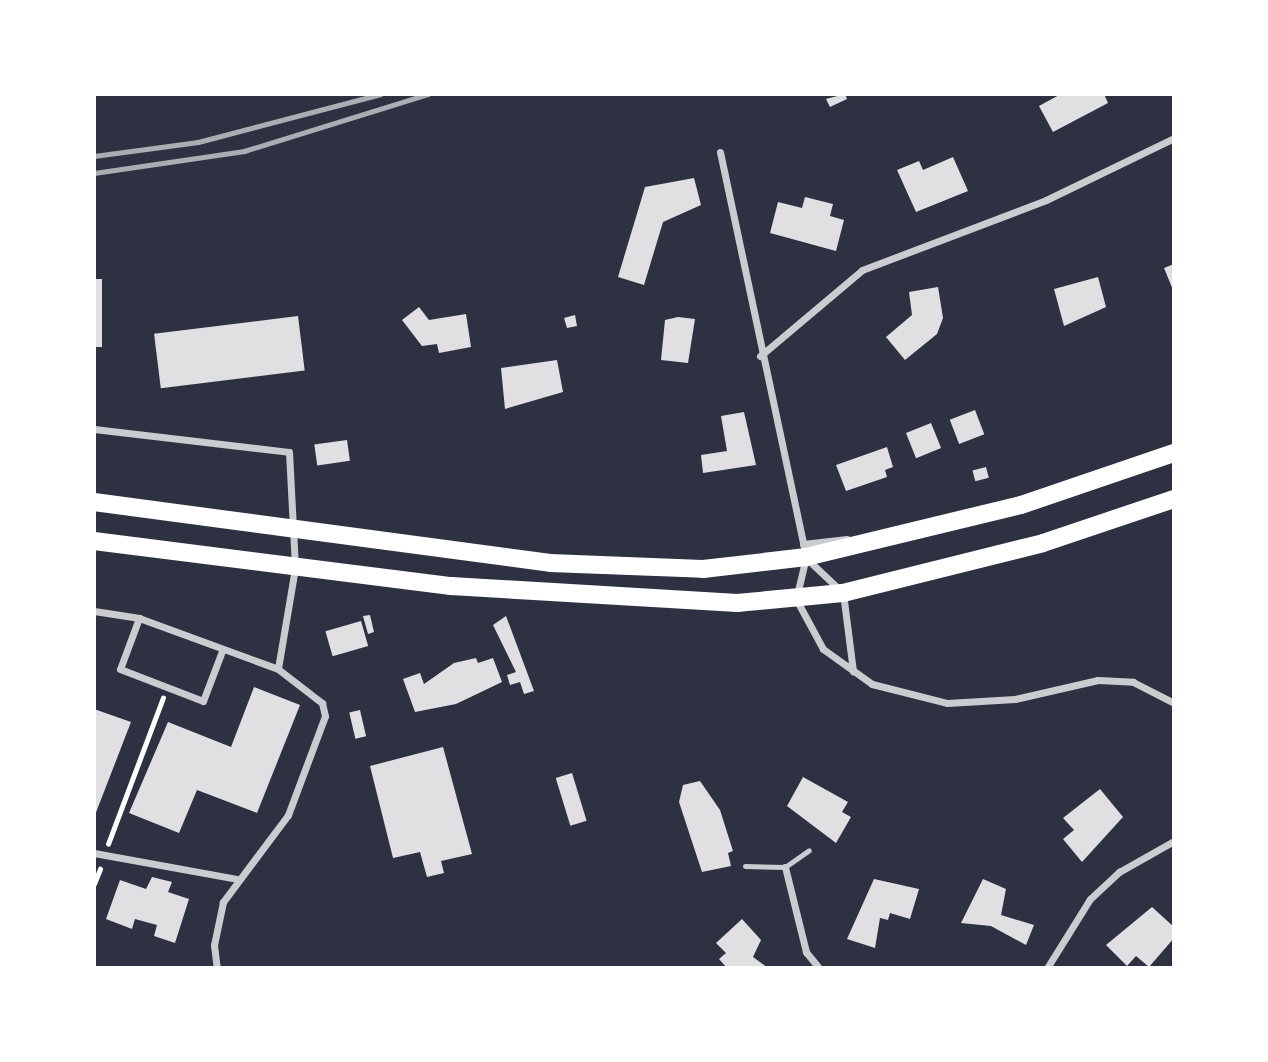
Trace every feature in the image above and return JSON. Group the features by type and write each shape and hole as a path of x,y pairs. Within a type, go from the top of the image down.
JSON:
{"main road":[{"path":"94,502 294,531 629,570 804,551 893,536 1021,505 1174,453"},
{"path":"94,541 295,568 612,599 796,599 843,593 1043,543 1174,499"}],"street":[{"path":"760,356 862,270 1046,200 1174,138"},
{"path":"720,152 760,356 804,551 796,599 823,649 872,684 947,703 1015,699 1098,680 1133,682 1174,704"},
{"path":"94,429 289,452 295,568 278,669"},
{"path":"804,551 843,593 853,671"},
{"path":"94,611 139,618 222,651 278,669 310,688 325,716 288,815 237,879 223,902 214,945 217,968"},
{"path":"139,618 120,669 203,701 222,651"},
{"path":"1046,968 1090,899 1119,872 1174,841"},
{"path":"94,853 237,879"},
{"path":"785,867 806,952 819,968"}],"lane":[{"path":"745,866 785,867 808,850"}],"path":[{"path":"105,854 167,687"}],"building":[{"path":"845,94 847,99 830,107 826,99"},
{"path":"1061,94 1104,94 1108,103 1053,132 1039,106"},
{"path":"953,157 968,191 916,212 897,170 919,161 923,170"},
{"path":"694,178 701,205 663,222 644,285 618,277 645,187"},
{"path":"805,197 833,204 830,216 844,220 836,251 770,233 778,202 802,208"},
{"path":"1174,264 1174,290 1173,290 1164,268"},
{"path":"1098,277 1106,307 1064,326 1054,289"},
{"path":"94,279 102,279 102,347 94,347"},
{"path":"938,287 943,318 937,334 905,360 886,337 912,315 909,292"},
{"path":"419,307 429,320 466,314 471,347 439,353 437,344 422,346 402,320"},
{"path":"575,315 577,326 567,328 564,318"},
{"path":"298,316 305,371 161,388 154,334"},
{"path":"678,317 695,319 688,363 661,360 665,320"},
{"path":"557,360 563,392 505,409 501,368"},
{"path":"975,410 984,434 959,444 950,420"},
{"path":"744,412 756,465 703,473 701,455 727,451 721,416"},
{"path":"931,423 941,448 916,458 906,433"},
{"path":"347,440 350,461 317,465 314,445"},
{"path":"887,447 893,467 885,470 887,477 846,491 836,465"},
{"path":"986,467 989,478 975,481 972,471"},
{"path":"370,615 374,632 368,634 363,616"},
{"path":"506,616 534,691 524,694 520,682 510,685 507,675 516,672 493,625"},
{"path":"361,621 368,646 333,656 325,631"},
{"path":"476,658 478,663 493,658 502,682 456,704 415,712 403,679 420,673 424,684 454,663"},
{"path":"254,687 300,705 257,813 197,790 179,833 129,813 168,722 231,747"},
{"path":"94,709 131,722 95,815 94,815"},
{"path":"360,710 366,736 355,739 349,712"},
{"path":"443,747 472,854 441,861 444,873 427,877 420,852 393,858 370,766"},
{"path":"572,773 587,821 570,826 556,778"},
{"path":"803,777 848,802 842,812 851,817 836,843 787,806"},
{"path":"700,781 720,810 733,851 728,853 731,866 702,872 679,802 683,785"},
{"path":"1100,789 1123,817 1082,862 1063,839 1074,830 1063,818"},
{"path":"152,877 172,882 168,892 189,899 175,943 154,936 157,925 135,919 132,929 106,919 120,880 146,889"},
{"path":"874,879 919,889 910,919 890,913 888,920 880,918 875,948 847,939"},
{"path":"983,879 1006,889 1001,915 1034,925 1026,945 991,926 961,923"},
{"path":"1152,907 1174,927 1174,938 1149,967 1136,956 1127,966 1106,945"},
{"path":"742,919 761,940 753,957 768,968 727,968 719,959 726,953 716,943"}],"railway":[{"path":"94,156 198,142 381,94"},
{"path":"94,173 244,151 428,94"}]}
